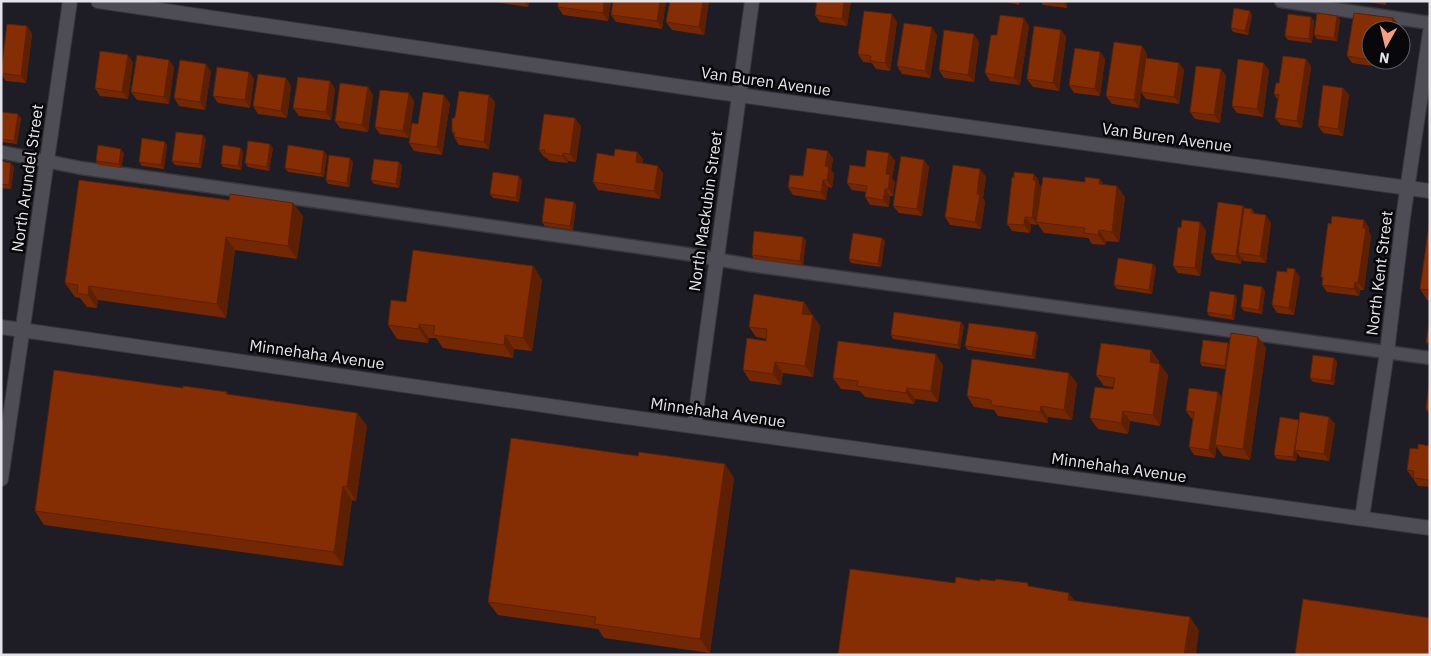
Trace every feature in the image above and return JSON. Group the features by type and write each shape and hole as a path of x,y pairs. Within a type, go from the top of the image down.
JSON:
{"street":[{"name":"North Arundel Street","path":"1,479 70,1"},
{"name":"Van Buren Avenue","path":"98,1 739,95 1430,191"},
{"name":"North Mackubin Street","path":"694,426 752,1"},
{"name":"North Kent Street","path":"1362,518 1387,352 1407,188 1430,32"},
{"name":"Minnehaha Avenue","path":"1,327 694,426 1430,528"}],"lane":[{"path":"1281,1 1430,23"},
{"path":"1,152 100,171 716,259 759,267 1430,358"}],"building":[{"path":"558,1 604,1 603,13 558,7"},
{"path":"613,1 660,1 657,21 611,15"},
{"path":"670,1 703,1 699,27 666,22"},
{"path":"817,1 844,1 842,19 815,15"},
{"path":"1041,1 1064,1 1064,4"},
{"path":"1234,8 1250,11 1245,31 1231,28"},
{"path":"864,11 892,14 885,63 870,61 871,56 858,54"},
{"path":"1317,13 1337,16 1334,38 1314,35"},
{"path":"1354,13 1393,18 1393,20 1361,20 1361,58 1347,56"},
{"path":"1288,14 1311,17 1309,39 1285,36"},
{"path":"1000,15 1024,18 1014,78 985,73 991,35 997,35"},
{"path":"904,23 932,27 925,71 897,66"},
{"path":"7,24 27,26 21,76 1,73"},
{"path":"1034,26 1061,30 1053,83 1027,79"},
{"path":"944,30 974,34 968,75 939,70"},
{"path":"1114,42 1142,46 1134,100 1106,96"},
{"path":"1075,48 1100,52 1095,89 1069,85"},
{"path":"100,51 128,55 122,92 95,88"},
{"path":"137,55 169,60 164,97 131,92"},
{"path":"1283,56 1306,59 1297,121 1275,118 1279,95 1274,94 1276,83 1279,83"},
{"path":"1146,58 1179,63 1174,97 1141,92"},
{"path":"1238,59 1264,63 1257,109 1232,106"},
{"path":"180,60 206,64 200,102 174,98"},
{"path":"1196,66 1221,69 1214,115 1190,112"},
{"path":"217,67 249,72 245,100 213,96"},
{"path":"258,74 286,78 281,111 253,106"},
{"path":"298,77 330,81 326,112 293,108"},
{"path":"340,83 368,87 362,125 335,121"},
{"path":"1323,85 1343,88 1338,129 1318,126"},
{"path":"380,90 409,93 403,131 375,127"},
{"path":"459,91 489,95 484,142 454,137 455,132 452,132 452,119 455,117"},
{"path":"423,92 444,95 437,147 409,143 412,123 418,124"},
{"path":"1,112 18,114 14,141 1,139"},
{"path":"544,114 575,118 570,154 563,153 562,156 544,153 545,150 539,150"},
{"path":"176,132 203,135 199,164 172,161"},
{"path":"142,138 165,142 161,165 139,162"},
{"path":"248,141 270,144 267,167 245,163"},
{"path":"98,145 121,149 119,164 96,161"},
{"path":"223,145 241,148 238,166 221,164"},
{"path":"288,145 324,151 321,174 285,168"},
{"path":"807,148 828,151 825,166 829,167 827,180 823,180 821,192 788,187 790,175 803,176"},
{"path":"615,149 637,152 636,162 658,166 654,191 593,182 597,153 614,156"},
{"path":"867,150 889,153 886,174 890,175 888,189 885,189 883,200 865,197 867,186 847,183 850,165 865,167"},
{"path":"329,155 350,158 347,183 326,180"},
{"path":"901,156 924,160 917,209 893,206"},
{"path":"374,159 399,162 396,184 371,180"},
{"path":"1,161 11,163 9,185 1,184"},
{"path":"953,165 980,169 977,194 980,194 975,222 945,217"},
{"path":"493,172 519,176 516,198 490,194"},
{"path":"1014,172 1034,174 1033,180 1036,180 1032,218 1025,217 1024,225 1007,224"},
{"path":"1043,177 1085,182 1085,177 1100,179 1099,184 1117,186 1112,232 1099,230 1098,235 1084,233 1085,228 1036,222"},
{"path":"79,180 229,200 230,194 293,203 288,246 226,237 217,304 89,286 88,295 77,293 78,285 65,283"},
{"path":"545,198 574,202 570,226 542,222"},
{"path":"1218,202 1243,206 1236,256 1211,253"},
{"path":"1244,208 1252,209 1251,213 1266,215 1260,256 1238,253"},
{"path":"1332,216 1364,220 1363,228 1366,228 1358,283 1355,282 1354,289 1322,285 1323,277 1321,277 1328,223 1331,224"},
{"path":"1430,218 1430,290 1420,289"},
{"path":"1182,220 1200,222 1195,268 1173,266 1178,227 1181,228"},
{"path":"754,231 803,237 800,261 752,255"},
{"path":"853,233 882,238 878,264 849,259"},
{"path":"413,250 533,266 523,338 505,335 504,345 433,335 435,326 419,324 419,329 388,325 391,300 406,302"},
{"path":"1118,258 1153,264 1149,290 1114,285"},
{"path":"1287,268 1295,269 1289,308 1272,305 1277,271 1287,272"},
{"path":"1244,284 1262,287 1259,310 1241,307"},
{"path":"1210,291 1235,295 1232,316 1207,312"},
{"path":"754,294 804,302 802,314 813,315 805,366 775,362 773,374 743,370 747,338 766,341 767,329 749,327"},
{"path":"894,312 961,322 958,345 891,335"},
{"path":"969,323 1036,332 1032,356 965,346"},
{"path":"1429,324 1430,343 1426,343"},
{"path":"1231,333 1258,337 1243,449 1215,445"},
{"path":"1203,340 1228,343 1225,366 1200,362"},
{"path":"838,341 936,354 931,391 907,388 906,393 857,386 858,381 833,378"},
{"path":"1101,343 1151,350 1150,362 1160,364 1153,415 1123,411 1121,423 1090,418 1095,387 1113,389 1115,378 1096,375"},
{"path":"1313,355 1334,358 1331,381 1310,378"},
{"path":"972,359 1069,373 1064,410 1041,406 1040,412 991,405 991,400 967,396"},
{"path":"54,370 183,388 183,386 227,392 226,394 357,413 347,487 343,486 334,552 35,511"},
{"path":"1430,376 1430,409 1426,409"},
{"path":"1189,388 1218,392 1209,450 1189,447 1194,412 1186,411"},
{"path":"1300,412 1329,417 1324,454 1295,450"},
{"path":"1280,417 1299,420 1293,457 1274,455"},
{"path":"511,438 638,456 639,452 725,464 700,639 594,624 596,617 488,602"},
{"path":"1418,444 1430,446 1430,480 1413,478 1414,471 1407,470 1410,448 1418,449"},
{"path":"850,569 955,583 956,577 980,581 980,579 995,581 996,579 1028,583 1028,586 1069,593 1068,600 1190,617 1184,655 838,655"},
{"path":"1303,599 1430,618 1430,655 1295,655"}]}
